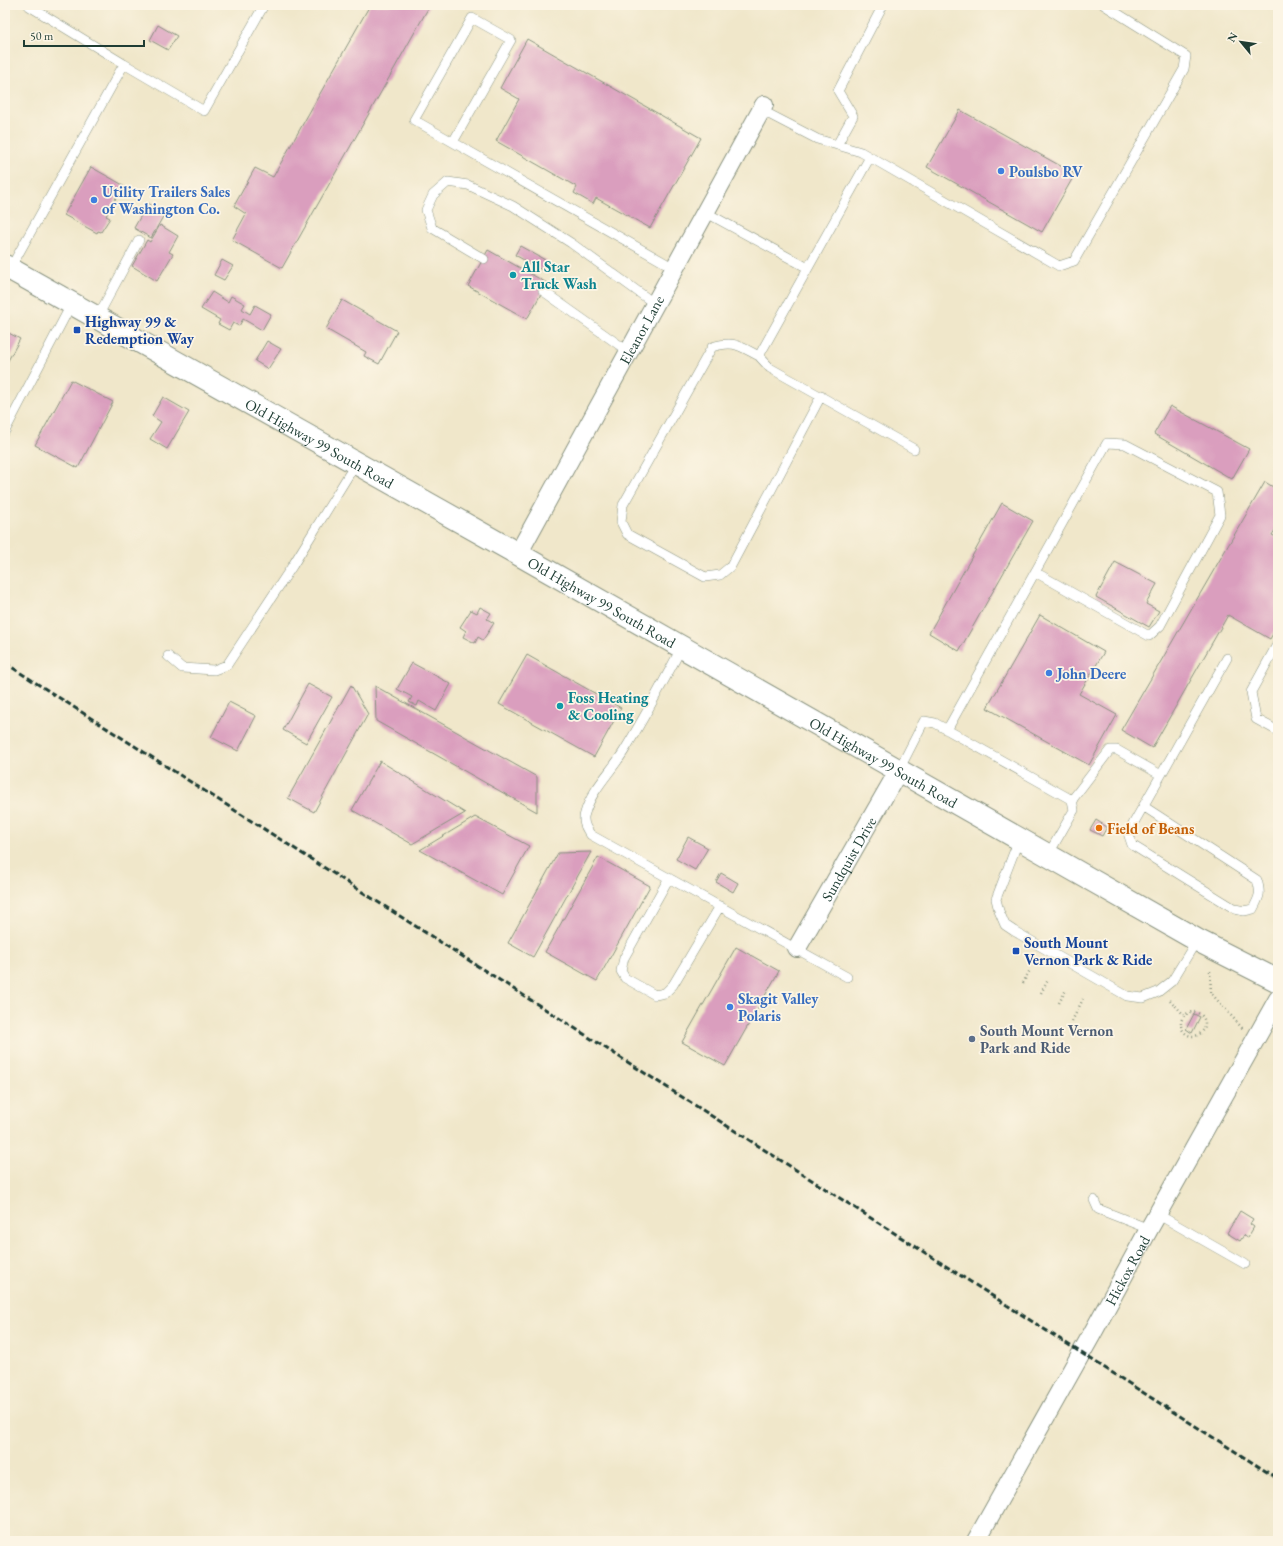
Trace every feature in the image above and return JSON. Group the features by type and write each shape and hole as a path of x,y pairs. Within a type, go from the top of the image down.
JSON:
{"street":[{"name":"Eleanor Lane","path":"518,554 762,108"},
{"name":"Old Highway 99 South Road","path":"8,268 518,554 1197,940 1278,981"},
{"name":"Sundquist Drive","path":"797,948 899,770"},
{"name":"Hickox Road","path":"976,1541 1278,999"}],"lane":[{"path":"29,5 124,64 204,111 264,5"},
{"path":"837,145 853,116 838,91 883,5"},
{"path":"762,108 817,139 861,152 1059,266 1074,261 1184,69 1186,56 1104,5"},
{"path":"453,142 511,40 472,18 414,120 674,268"},
{"path":"8,268 124,64"},
{"path":"759,356 870,157"},
{"path":"484,259 432,228 426,210 433,195 448,182 468,185 513,206 571,243 655,304"},
{"path":"705,212 808,268"},
{"path":"97,318 139,240"},
{"path":"543,291 629,352"},
{"path":"5,431 72,303"},
{"path":"821,396 731,566 720,575 705,577 627,534 621,522 623,505 712,347 725,343 736,344 759,356 770,368 821,396 914,449"},
{"path":"947,730 1035,572 1107,443 1126,444 1217,492 1220,515 1160,626 1150,636 1035,572"},
{"path":"168,656 182,668 214,670 227,665 356,463"},
{"path":"1278,643 1251,692 1256,719 1278,731"},
{"path":"682,647 642,723 617,763 593,794 584,814 585,828 591,835 847,977"},
{"path":"1143,806 1256,880 1260,889 1260,897 1253,909 1244,911 1234,908 1132,845 1128,833 1143,806 1227,658"},
{"path":"899,770 924,722 935,723 1072,800"},
{"path":"1048,855 1074,810 1072,800 1110,750 1117,750 1161,775"},
{"path":"1019,839 996,899 998,911 1005,925 1126,996 1143,998 1158,992 1172,982 1197,940"},
{"path":"669,878 624,958 621,971 625,978 655,995 665,993 673,985 720,906"},
{"path":"1094,1200 1098,1209 1153,1222 1245,1264"}],"path":[{"path":"1023,983 1030,970"},
{"path":"1210,971 1211,992 1243,1030 1256,1038"},
{"path":"1041,993 1048,980"},
{"path":"1059,1003 1066,990"},
{"path":"1072,1021 1083,999"},
{"path":"1170,1000 1184,1015"},
{"path":"1189,1012 1195,1012 1204,1018 1206,1023 1202,1033 1192,1037 1186,1035 1181,1026 1184,1015 1189,1012"}],"building":[{"path":"370,5 430,5 282,268 232,240 246,214 234,206 255,168 273,177"},
{"path":"158,25 177,36 168,50 150,40"},
{"path":"527,39 701,138 650,228 596,198 593,204 574,193 577,187 496,141 519,99 500,88"},
{"name":"Poulsbo RV","path":"960,110 1075,174 1042,232 927,167"},
{"name":"Utility Trailers Sales of Washington Co.","path":"91,167 123,185 106,216 110,218 101,232 98,231 97,233 64,215"},
{"path":"148,203 165,213 151,238 134,228"},
{"path":"160,225 178,236 169,252 173,254 157,281 132,266 147,240 150,242"},
{"path":"520,246 547,261 542,270 515,255"},
{"path":"488,250 547,283 527,319 468,286"},
{"path":"222,260 233,266 224,280 214,275"},
{"path":"212,292 228,302 231,296 245,304 242,309 250,314 255,305 271,314 262,330 243,319 239,326 233,323 229,330 218,324 220,320 201,309"},
{"path":"342,300 397,331 379,364 364,356 366,352 326,329"},
{"path":"5,331 20,339 5,366"},
{"path":"267,341 281,349 268,369 255,361"},
{"path":"71,380 113,402 78,468 35,445"},
{"path":"163,397 189,412 167,449 150,439 161,422 152,416"},
{"path":"1170,406 1249,449 1232,479 1154,434"},
{"path":"1265,482 1278,490 1278,525 1272,535 1278,538 1278,625 1270,639 1228,615 1152,748 1121,730"},
{"path":"1002,503 1033,521 959,651 929,633"},
{"path":"1115,562 1157,584 1146,604 1159,611 1149,627 1096,597"},
{"path":"480,607 491,613 487,619 494,623 483,640 478,637 475,643 463,637 466,631 460,627 471,610 477,613"},
{"name":"John Deere","path":"1040,615 1104,652 1079,694 1117,715 1089,765 987,708"},
{"name":"Foss Heating & Cooling","path":"527,655 621,708 594,757 499,704"},
{"path":"412,663 451,684 436,711 419,701 417,706 409,702 412,697 397,689"},
{"path":"308,684 332,697 306,743 283,730"},
{"path":"351,685 368,714 314,812 288,798"},
{"path":"375,686 537,777 537,812 376,721"},
{"path":"229,702 256,716 238,751 211,737"},
{"path":"380,761 465,813 412,844 352,810"},
{"path":"475,817 529,846 502,895 420,850"},
{"name":"Field of Beans","path":"1096,820 1107,827 1102,836 1090,830"},
{"path":"688,837 708,848 695,870 676,859"},
{"path":"591,852 533,957 508,943 558,853"},
{"path":"598,857 650,886 597,981 545,952"},
{"path":"721,873 738,883 733,892 716,882"},
{"name":"Skagit Valley Polaris","path":"736,947 779,971 725,1066 682,1042"},
{"path":"1194,1014 1200,1017 1192,1033 1186,1029"},
{"path":"1240,1211 1253,1219 1250,1224 1254,1227 1248,1237 1244,1235 1240,1241 1227,1233"}],"railway":[{"path":"5,663 1278,1479"}],"place":[{"name":"Poulsbo RV","path":"1001,171"},
{"name":"Utility Trailers Sales of Washington Co.","path":"94,200"},
{"name":"All Star Truck Wash","path":"513,275"},
{"name":"Highway 99 & Redemption Way","path":"77,330"},
{"name":"John Deere","path":"1049,673"},
{"name":"Foss Heating & Cooling","path":"560,706"},
{"name":"Field of Beans","path":"1099,828"},
{"name":"South Mount Vernon Park & Ride","path":"1016,951"},
{"name":"Skagit Valley Polaris","path":"730,1007"},
{"name":"South Mount Vernon Park and Ride","path":"972,1039"}]}
